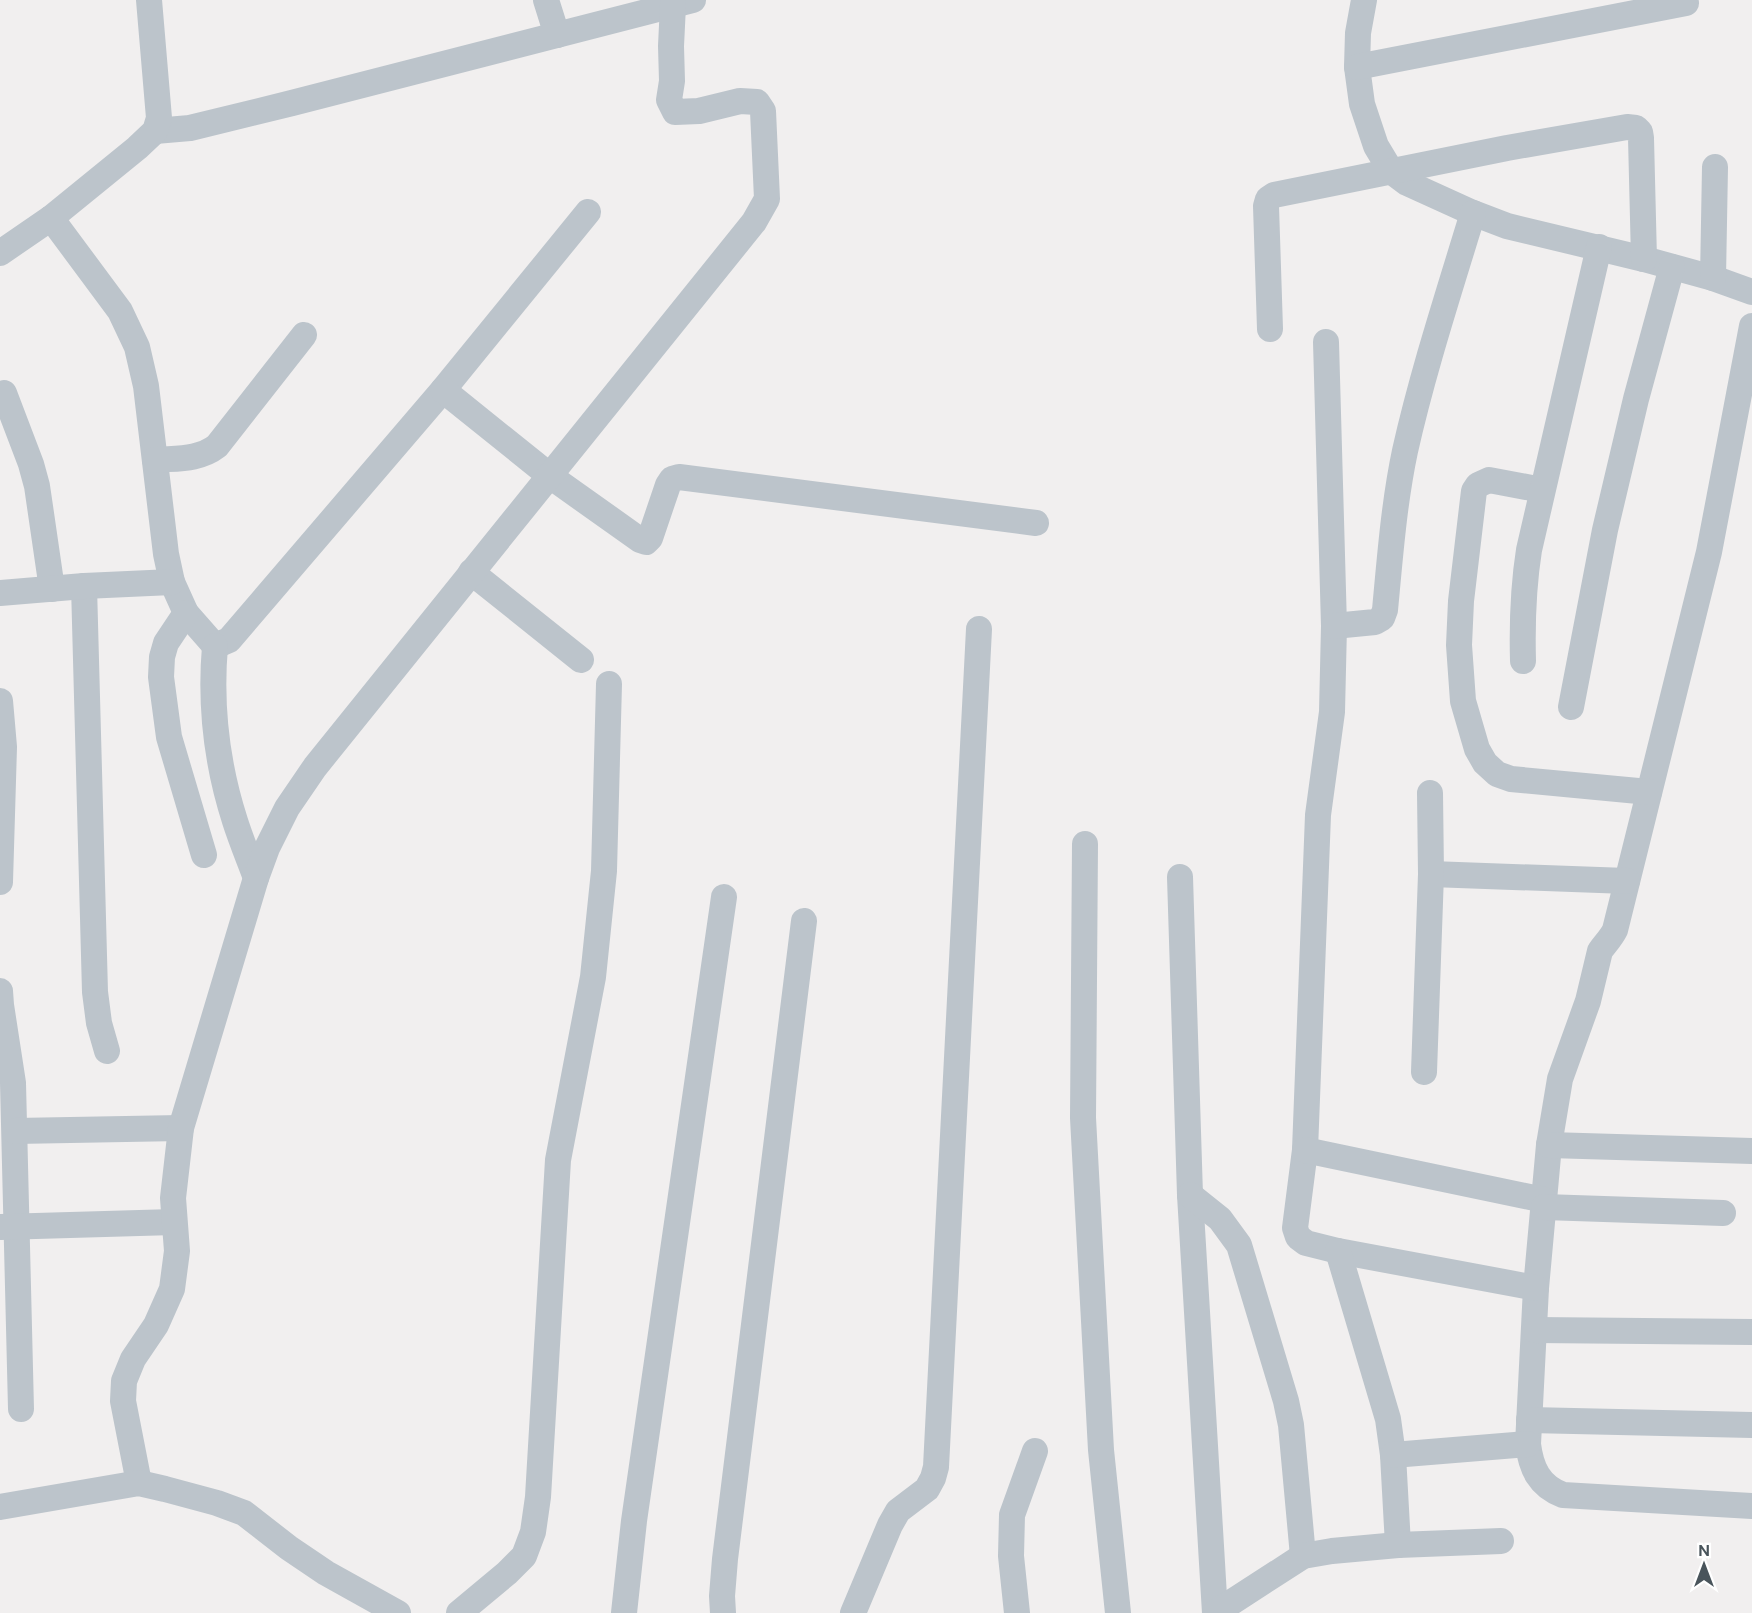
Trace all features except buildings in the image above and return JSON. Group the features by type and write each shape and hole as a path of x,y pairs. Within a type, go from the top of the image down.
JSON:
{"street":[{"path":"0,253 51,218 155,131 159,118 149,0"},
{"path":"546,0 557,35"},
{"path":"1364,0 1358,33 1357,68 1362,104 1376,146 1391,171 1407,183 1507,226 1644,259 1713,278 1752,292"},
{"path":"139,1483 123,1401 124,1382 133,1359 156,1325 172,1289 177,1251 173,1198 181,1128 267,848 287,808 310,775 754,222 767,199 763,111 757,102 740,101 699,111 675,112 669,100 672,81 671,46 683,3 190,128 155,131"},
{"path":"1357,68 1686,3"},
{"path":"1270,329 1266,206 1268,199 1274,195 1627,127 1636,128 1641,138 1644,259"},
{"path":"1713,278 1715,167"},
{"path":"215,646 229,640 443,390 588,212"},
{"path":"1334,626 1375,622 1382,618 1385,610 1394,518 1405,452 1420,391 1473,213"},
{"path":"51,218 120,311 137,347 146,386 166,554 172,582 186,614 215,646 214,711 221,765 235,820 256,878"},
{"path":"1523,661 1523,585 1529,550 1599,247"},
{"path":"1571,707 1605,530 1641,378 1672,267"},
{"path":"1752,326 1709,552 1615,930 1600,951 1588,1001 1560,1079 1549,1145 1536,1288 1529,1432 1533,1465 1542,1482 1552,1491 1563,1495 1752,1506"},
{"path":"155,460 196,456 207,453 217,446 304,335"},
{"path":"1326,342 1334,626 1332,712 1318,815 1305,1150 1295,1228 1298,1237 1306,1243 1338,1251 1536,1288"},
{"path":"443,390 550,476 646,542 650,538 668,485 672,479 679,477 1036,523"},
{"path":"4,393 37,486 52,589"},
{"path":"1542,490 1489,480 1478,485 1474,491 1461,601 1459,645 1463,701 1477,749 1485,763 1497,774 1511,779 1649,792"},
{"path":"471,572 581,660"},
{"path":"0,593 172,582"},
{"path":"84,586 95,992 99,1023 107,1051"},
{"path":"186,614 166,643 162,657 161,677 169,737 204,855"},
{"path":"853,1613 890,1524 898,1511 927,1489 936,1467 979,629"},
{"path":"459,1613 524,1556 533,1532 538,1497 558,1160 593,977 604,871 609,684"},
{"path":"0,701 4,747 0,882"},
{"path":"1424,1072 1431,874 1430,793"},
{"path":"1085,844 1083,1118 1101,1450 1118,1613"},
{"path":"1431,874 1627,881"},
{"path":"1180,877 1190,1195 1215,1613 1303,1556 1398,1545 1501,1541"},
{"path":"624,1613 634,1521 724,897"},
{"path":"723,1613 725,1559 804,921"},
{"path":"0,991 13,1083 8,1227 21,1409"},
{"path":"10,1141 181,1128"},
{"path":"1549,1145 1752,1151"},
{"path":"1305,1150 1544,1203 1722,1214"},
{"path":"1190,1195 1220,1219 1239,1245 1286,1401 1291,1425 1303,1556"},
{"path":"8,1227 174,1222"},
{"path":"1338,1251 1388,1419 1393,1455 1398,1545"},
{"path":"1535,1330 1752,1332"},
{"path":"1393,1455 1529,1432 1752,1425"},
{"path":"1017,1613 1011,1556 1012,1515 1035,1451"},
{"path":"0,1507 139,1483 217,1503 244,1513 326,1573 398,1613"}]}
